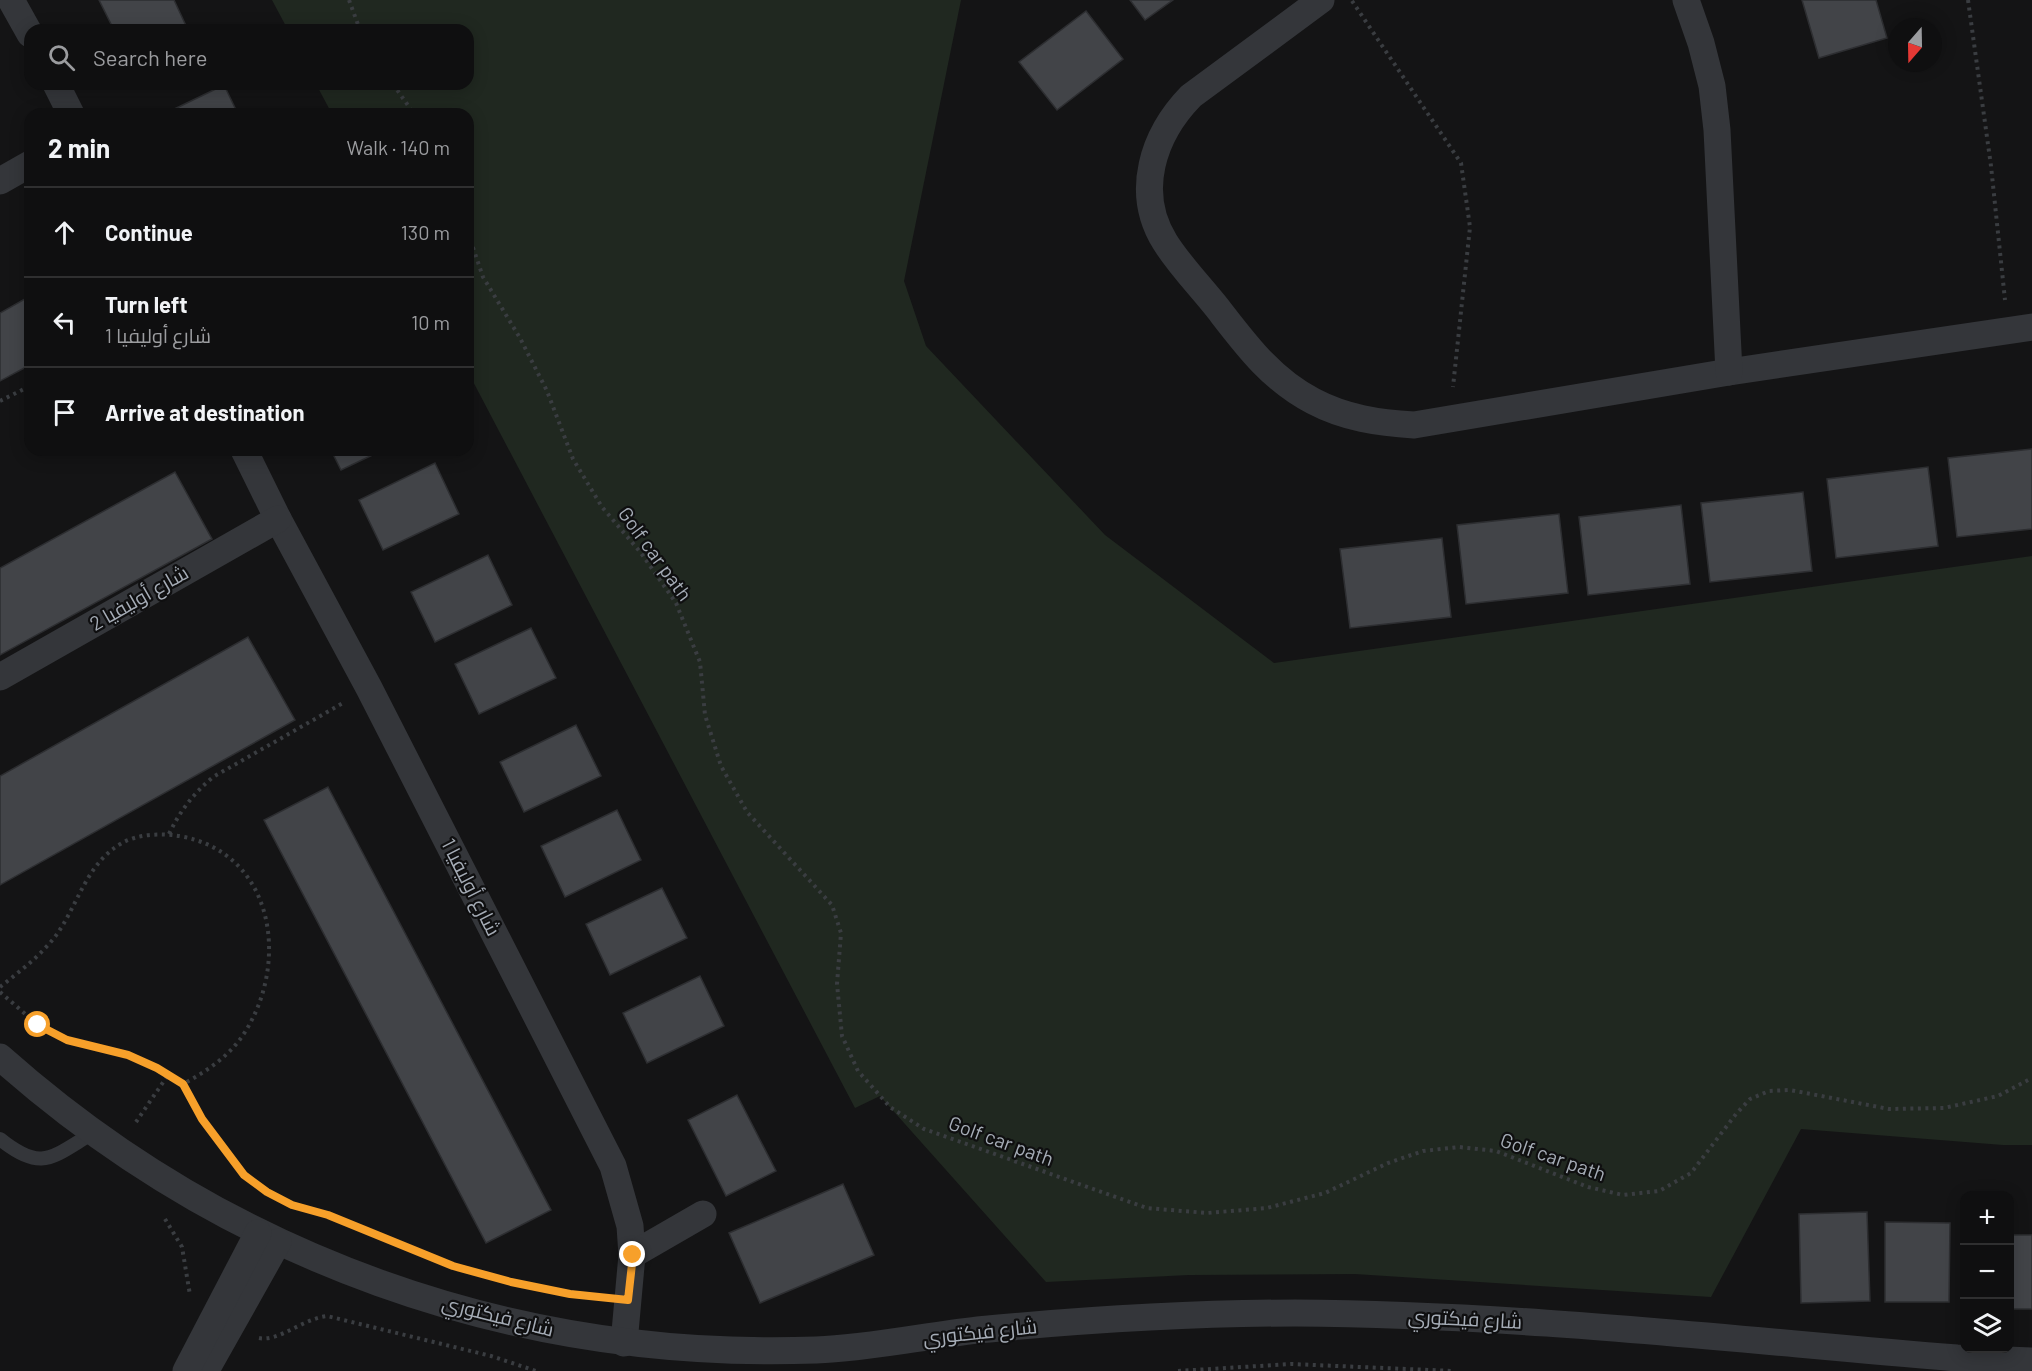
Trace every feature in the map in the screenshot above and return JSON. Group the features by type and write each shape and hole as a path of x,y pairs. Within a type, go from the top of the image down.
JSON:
{"street":[{"path":"11,0 24,24"},
{"path":"1321,0 1191,96 1172,115 1159,138 1151,164 1149,190 1154,217 1164,241 1257,358 1283,382 1313,401 1345,415 1380,423 1414,425 1450,421 1729,372 2020,329"},
{"path":"1686,0 1701,43 1712,86 1717,130 1729,372"},
{"path":"59,90 68,108"},
{"path":"0,181 24,167"},
{"name":"شارع أوليفيا 1","path":"247,456 278,519 369,688 613,1166 628,1216 633,1255 624,1343"},
{"name":"شارع أوليفيا 2","path":"0,676 278,519"},
{"name":"شارع فيكتوري","path":"0,1057 39,1092 117,1151 268,1238 382,1285 517,1325 624,1343 726,1351 821,1350 977,1330 1292,1313 1449,1316 1958,1358 2032,1361"},
{"path":"633,1255 704,1215"},
{"path":"205,1371 233,1322 268,1238"},
{"path":"186,1371 268,1238"}],"lane":[{"path":"0,1139 21,1155 42,1159 53,1156 93,1133"}],"path":[{"path":"349,0 358,24"},
{"path":"1352,0 1461,163 1470,227 1450,421"},
{"path":"1968,0 1991,166 2020,329"},
{"path":"397,90 410,108"},
{"name":"Golf car path","path":"474,251 483,277 548,391 573,459 602,507 641,553 676,603 700,662 705,715 721,766 747,813 832,905 841,933 837,984 842,1036 858,1071 890,1107 924,1129 1147,1208 1207,1214 1267,1208 1324,1193 1388,1163 1423,1151 1459,1147 1496,1151 1587,1187 1623,1195 1659,1191 1691,1173 1736,1114 1750,1100 1769,1091 1790,1090 1889,1109 1944,1108 1998,1096 2032,1078"},
{"path":"0,401 24,389"},
{"path":"169,834 181,811 196,792 213,777 369,688"},
{"path":"0,987 27,966 53,939 74,908 88,875 103,856 123,843 145,836 169,834 199,839 221,851 240,867 254,886 264,909 270,933 266,984 257,1009 244,1033 227,1054 206,1071 183,1084"},
{"path":"0,992 38,1025 67,1040 128,1055 157,1068 183,1084 202,1119 244,1175 267,1192 292,1205 328,1215 453,1266 511,1282 570,1294 628,1300"},
{"path":"233,1322 260,1339 266,1339 274,1338 310,1318 327,1316 458,1347 536,1371"},
{"path":"1178,1371 1291,1364 1454,1371"}],"shaded area":[{"path":"272,0 961,0 904,281 926,346 1105,535 1274,663 2032,556 2032,1145 2003,1145 1801,1129 1711,1297 1355,1274 1189,1275 1046,1282 880,1096 855,1108 474,383 474,108 329,108 319,90 474,90 474,24 285,24"}],"building":[{"path":"99,0 174,0 185,24 111,24"},
{"path":"1130,0 1173,0 1145,20"},
{"path":"1802,0 1876,0 1887,38 1819,58"},
{"path":"1086,11 1123,59 1057,110 1019,62"},
{"path":"214,90 226,90 235,108 176,108"},
{"path":"24,299 24,368 0,381 0,313"},
{"path":"2032,449 2032,529 1957,537 1948,458"},
{"path":"334,456 370,456 341,470"},
{"path":"435,463 459,514 383,550 359,500"},
{"path":"1928,467 1938,546 1836,558 1827,479"},
{"path":"175,472 212,539 0,655 0,568"},
{"path":"1803,492 1812,571 1710,582 1701,503"},
{"path":"1681,505 1690,584 1588,595 1579,517"},
{"path":"1559,514 1568,593 1466,604 1457,525"},
{"path":"1442,538 1451,617 1350,628 1340,549"},
{"path":"488,555 512,605 435,642 411,592"},
{"path":"531,628 556,678 479,714 455,664"},
{"path":"248,637 295,720 0,885 0,776"},
{"path":"576,725 601,776 524,812 500,762"},
{"path":"328,787 551,1210 486,1243 264,820"},
{"path":"617,810 641,860 565,897 541,846"},
{"path":"662,888 687,938 610,975 586,924"},
{"path":"700,976 724,1026 647,1063 623,1013"},
{"path":"737,1095 776,1171 726,1196 688,1120"},
{"path":"843,1184 874,1255 760,1303 729,1233"},
{"path":"1867,1212 1870,1301 1801,1303 1799,1214"},
{"path":"1885,1222 1950,1223 1949,1302 1885,1302"},
{"path":"2014,1235 2032,1235 2032,1309 2014,1309"}],"route":[{"path":"38,1025 67,1040 128,1055 157,1068 183,1084 202,1119 244,1175 267,1192 292,1205 328,1215 396,1245 453,1266 511,1282 570,1294 628,1300 633,1255"}]}
